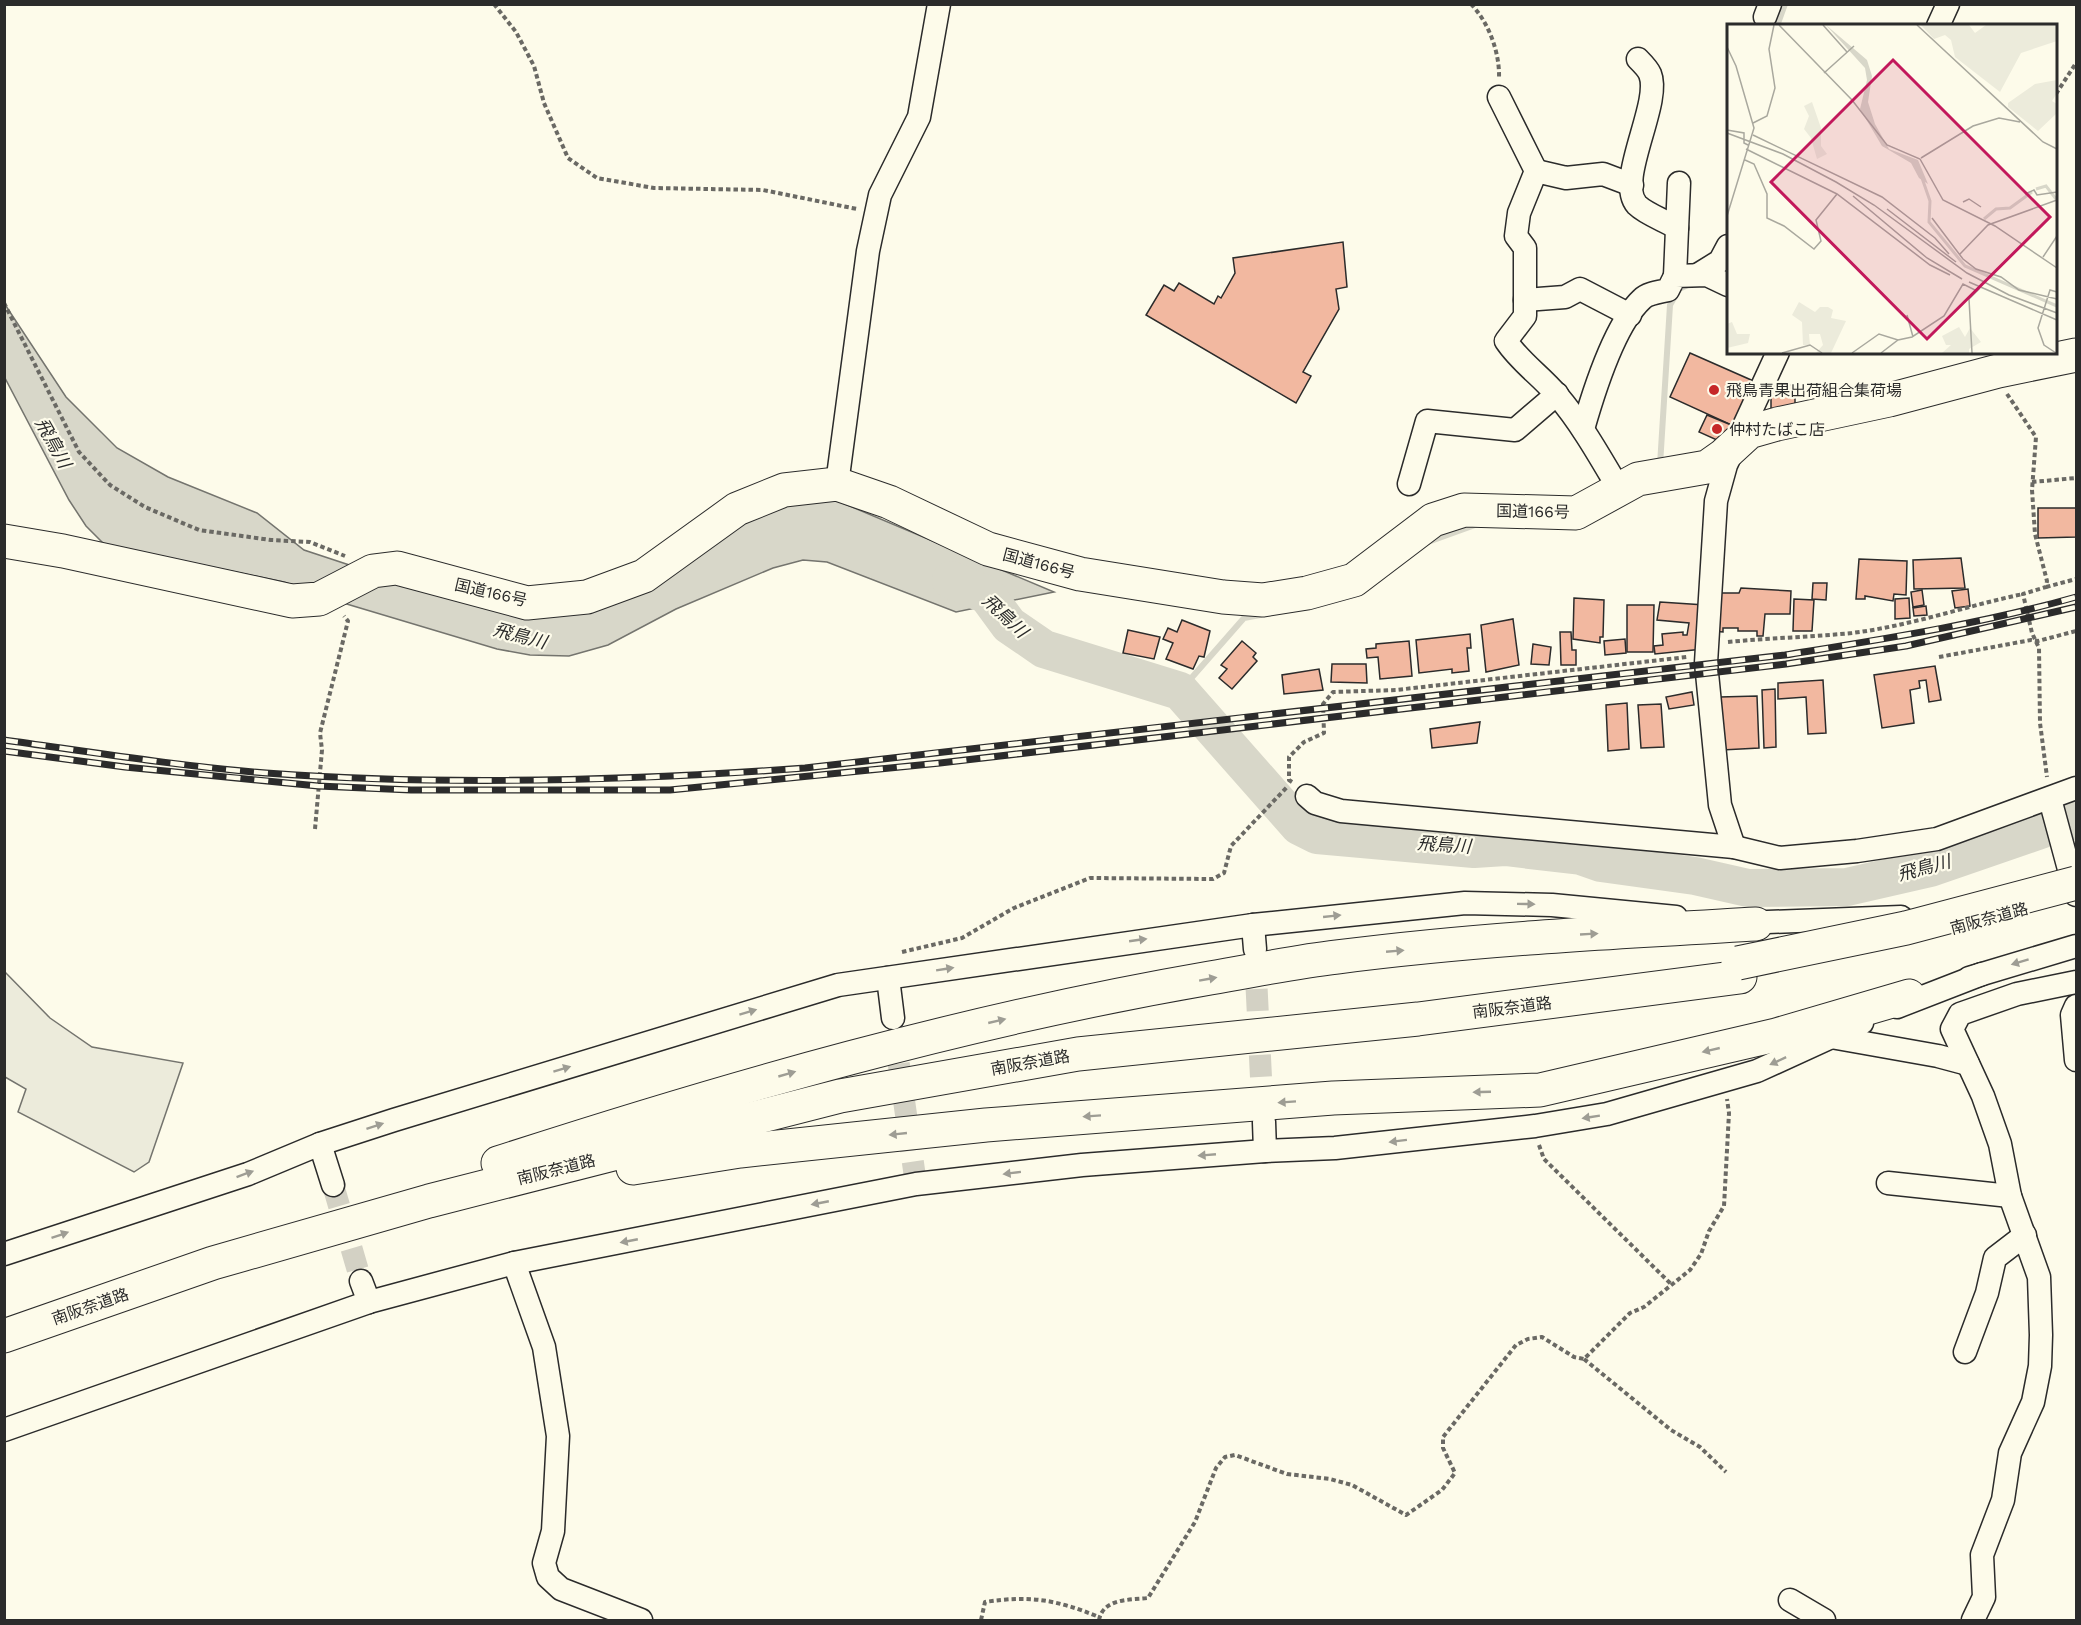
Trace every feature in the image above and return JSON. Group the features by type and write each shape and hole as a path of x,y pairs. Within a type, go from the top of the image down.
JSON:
{"highway":[{"name":"国道166号","path":"378,571 397,568 527,603 587,597 644,576 737,509 784,490 837,484 889,501 988,549 1080,574 1223,597 1263,600 1307,593 1354,580 1433,520 1464,510 1576,513 1640,481 1707,467 1749,432 1889,400 1998,371 2076,355"},
{"path":"4,541 63,551 292,602 315,599 378,571"},
{"name":"南阪奈道路","path":"4,1321 238,1242 430,1193 840,1096 1078,1054 1418,1019 1739,970 1908,939 2073,877"},
{"path":"430,1193 634,1118 847,1057 1086,1000 1336,957 1560,936 1756,924"},
{"path":"430,1193 740,1151 986,1125 1333,1098 1540,1090 1776,1035 1909,996"},
{"name":"南阪奈道路","path":"4,1336 213,1263 430,1193"}],"street":[{"path":"837,484 868,251 880,195 919,117 939,4"},
{"path":"1939,24 1948,4"},
{"path":"1638,59 1650,74 1652,93 1636,156 1632,185 1637,204 1677,228"},
{"path":"1499,97 1536,171 1519,213 1516,236 1525,248 1525,316 1506,341 1514,353 1557,394 1583,429 1640,481"},
{"path":"1536,171 1566,178 1603,174 1632,185"},
{"path":"1583,429 1597,380 1630,315 1644,297 1668,290 1675,276 1679,183"},
{"path":"1675,276 1713,279 1727,248"},
{"path":"1525,300 1565,297 1580,289 1630,315"},
{"path":"1734,847 1720,805 1706,649 1716,501 1726,465 1777,354"},
{"path":"1409,484 1426,421 1515,430 1557,394"},
{"path":"1298,791 1315,803 1341,811 1734,847 1780,858 1926,841 2050,801 2076,788"},
{"path":"4,1254 248,1174 320,1144 838,985 1091,946 1253,925 1465,903 1552,905 1756,924 1901,917 2073,877 2050,801"},
{"path":"1253,925 1255,949"},
{"path":"1909,996 2076,946"},
{"path":"4,1430 369,1302 514,1263 916,1184 1082,1165 1335,1148 1531,1126 1607,1114 1757,1071 1896,1007 1982,974"},
{"path":"888,978 893,1018"},
{"path":"1973,1620 1984,1597 1982,1555 2003,1500 2010,1453 2033,1402 2040,1366 2039,1277 2010,1196 2000,1144 1983,1096 1952,1029 1960,1014 2017,994 2076,982"},
{"path":"2076,1006 2072,1015 2076,1060"},
{"path":"1831,1037 1938,1056 1968,1064"},
{"path":"1264,1122 1265,1151"},
{"path":"320,1144 333,1185"},
{"path":"1888,1183 2010,1196"},
{"path":"1965,1352 1987,1293 1995,1258 2025,1235"},
{"path":"514,1263 544,1347 558,1436 553,1531 544,1563 548,1577 561,1590 641,1620"},
{"path":"361,1281 369,1302"},
{"path":"1790,1600 1824,1620"}],"path":[{"path":"494,4 516,32 534,66 544,103 568,158 597,178 654,188 763,190 822,200 877,214"},
{"path":"1471,4 1481,14 1499,60 1499,97"},
{"path":"2057,91 2076,63"},
{"path":"4,303 79,452 110,485 145,507 199,530 271,540 310,542 378,571"},
{"path":"1998,371 2007,394 2036,437 2032,482 2035,534 2047,581 2046,587"},
{"path":"2032,482 2076,478"},
{"path":"888,978 888,956 962,938 1014,908 1090,878 1213,879 1224,873 1231,846 1298,791 1289,780 1288,757 1304,742 1324,733 1323,704 1333,692 1396,690 1706,649 1785,636 1852,633 1973,608 2076,579"},
{"path":"2023,594 2032,633 2038,641 2040,723 2050,801"},
{"path":"315,599 342,614 348,621 322,719 320,733 322,750 315,829"},
{"path":"1939,657 2031,640 2038,641 2076,631"},
{"path":"1584,1359 1630,1313 1644,1307 1690,1270 1725,1206 1729,1113 1724,1081"},
{"path":"1531,1126 1544,1159 1672,1285"},
{"path":"981,1620 985,1602 1015,1597 1061,1602 1099,1618 1104,1609 1115,1602 1148,1598 1195,1522 1216,1468 1225,1457 1235,1455 1287,1474 1330,1479 1352,1485 1406,1515 1442,1490 1455,1473 1443,1448 1443,1437 1516,1345 1528,1339 1542,1337 1574,1357 1584,1359 1671,1430 1701,1447 1726,1472"}],"shaded area":[{"path":"4,971 50,1018 92,1047 183,1063 149,1162 134,1172 18,1112 26,1089 5,1077"}],"water":[{"path":"4,303 66,397 117,448 168,477 257,513 304,550 410,585 531,613 731,526 801,500 833,499 1054,592 956,612 827,562 803,560 773,568 676,609 608,645 569,656 530,655 497,649 340,602 284,582 105,545 86,526 69,500 5,378"}],"building":[{"path":"1343,242 1347,287 1336,289 1339,309 1303,372 1311,376 1296,403 1146,315 1164,285 1174,291 1179,283 1214,304 1218,296 1221,298 1235,273 1233,258"},
{"name":"飛鳥青果出荷組合集荷場","path":"1690,353 1758,383 1738,428 1670,397"},
{"path":"1771,385 1795,385 1795,414 1771,414"},
{"name":"仲村たばこ店","path":"1707,415 1736,427 1728,445 1699,432"},
{"path":"2038,508 2076,508 2076,537 2038,538"},
{"path":"1961,558 1965,588 1914,589 1913,560"},
{"path":"1859,559 1907,561 1906,595 1894,594 1893,601 1865,596 1865,599 1856,599"},
{"path":"1813,583 1827,583 1826,600 1812,599"},
{"path":"1741,588 1791,591 1790,614 1765,614 1763,636 1757,636 1757,631 1738,631 1738,628 1723,628 1723,632 1712,631 1716,593 1739,593"},
{"path":"1968,589 1970,606 1955,608 1952,591"},
{"path":"1922,590 1924,605 1913,607 1911,592"},
{"path":"1574,598 1604,600 1603,637 1600,637 1600,643 1573,639"},
{"path":"1909,598 1910,618 1895,619 1895,599"},
{"path":"1794,599 1814,600 1812,631 1793,631"},
{"path":"1660,602 1705,605 1703,649 1655,654 1654,646 1663,645 1662,634 1683,632 1683,635 1687,635 1689,623 1657,620"},
{"path":"1627,605 1654,605 1653,652 1627,652"},
{"path":"1926,606 1927,615 1914,616 1913,608"},
{"path":"1513,619 1519,665 1486,672 1481,625"},
{"path":"1182,620 1210,631 1204,657 1199,656 1193,669 1166,659 1173,643 1163,639 1168,628 1177,632"},
{"path":"1128,630 1160,637 1154,659 1123,653"},
{"path":"1560,632 1571,632 1572,650 1576,650 1576,665 1561,665"},
{"path":"1470,634 1471,648 1467,648 1469,671 1452,673 1452,669 1419,673 1416,640"},
{"path":"1625,639 1626,653 1605,655 1604,641"},
{"path":"1242,641 1256,653 1253,657 1257,661 1232,689 1219,678 1227,669 1221,665"},
{"path":"1409,641 1412,676 1380,679 1378,657 1367,658 1366,649 1376,648 1376,644"},
{"path":"1533,644 1551,647 1549,665 1531,664"},
{"path":"1332,664 1366,664 1367,683 1331,682"},
{"path":"1935,666 1941,700 1929,702 1926,680 1919,681 1920,688 1910,690 1914,723 1882,728 1874,675"},
{"path":"1319,669 1323,690 1284,694 1282,675"},
{"path":"1823,680 1826,733 1808,734 1806,697 1778,699 1778,683"},
{"path":"1775,689 1776,747 1764,748 1762,690"},
{"path":"1692,692 1694,705 1669,709 1666,697"},
{"path":"1757,696 1759,748 1722,750 1720,697"},
{"path":"1627,703 1629,749 1608,751 1606,705"},
{"path":"1661,704 1664,747 1641,748 1638,705"},
{"path":"1480,722 1477,743 1432,748 1430,729"}],"waterway":[{"path":"1778,24 1785,4"},
{"path":"1660,465 1670,305 1679,289 1690,284"},
{"path":"1428,542 1475,525"},
{"name":"飛鳥川","path":"951,580 987,595 1009,625 1044,649 1180,691 1299,826 1317,835 1474,849 1505,847 1581,856 1601,863 1695,876 1748,888 1847,887 1930,868 2076,820"},
{"path":"1180,691 1244,618 1260,615"}],"tunnel":[{"path":"1255,956 1263,1118"},
{"path":"894,1031 916,1184"},
{"path":"333,1185 361,1281"}],"railway":[{"path":"4,740 233,770 401,780 603,779 805,768 1785,655 1968,623 2076,597"},
{"path":"4,751 125,767 318,786 411,790 670,790 940,763 1786,664 1906,646 2076,607"}],"place":[{"name":"飛鳥青果出荷組合集荷場","path":"1714,390"},
{"name":"仲村たばこ店","path":"1717,429"}]}
